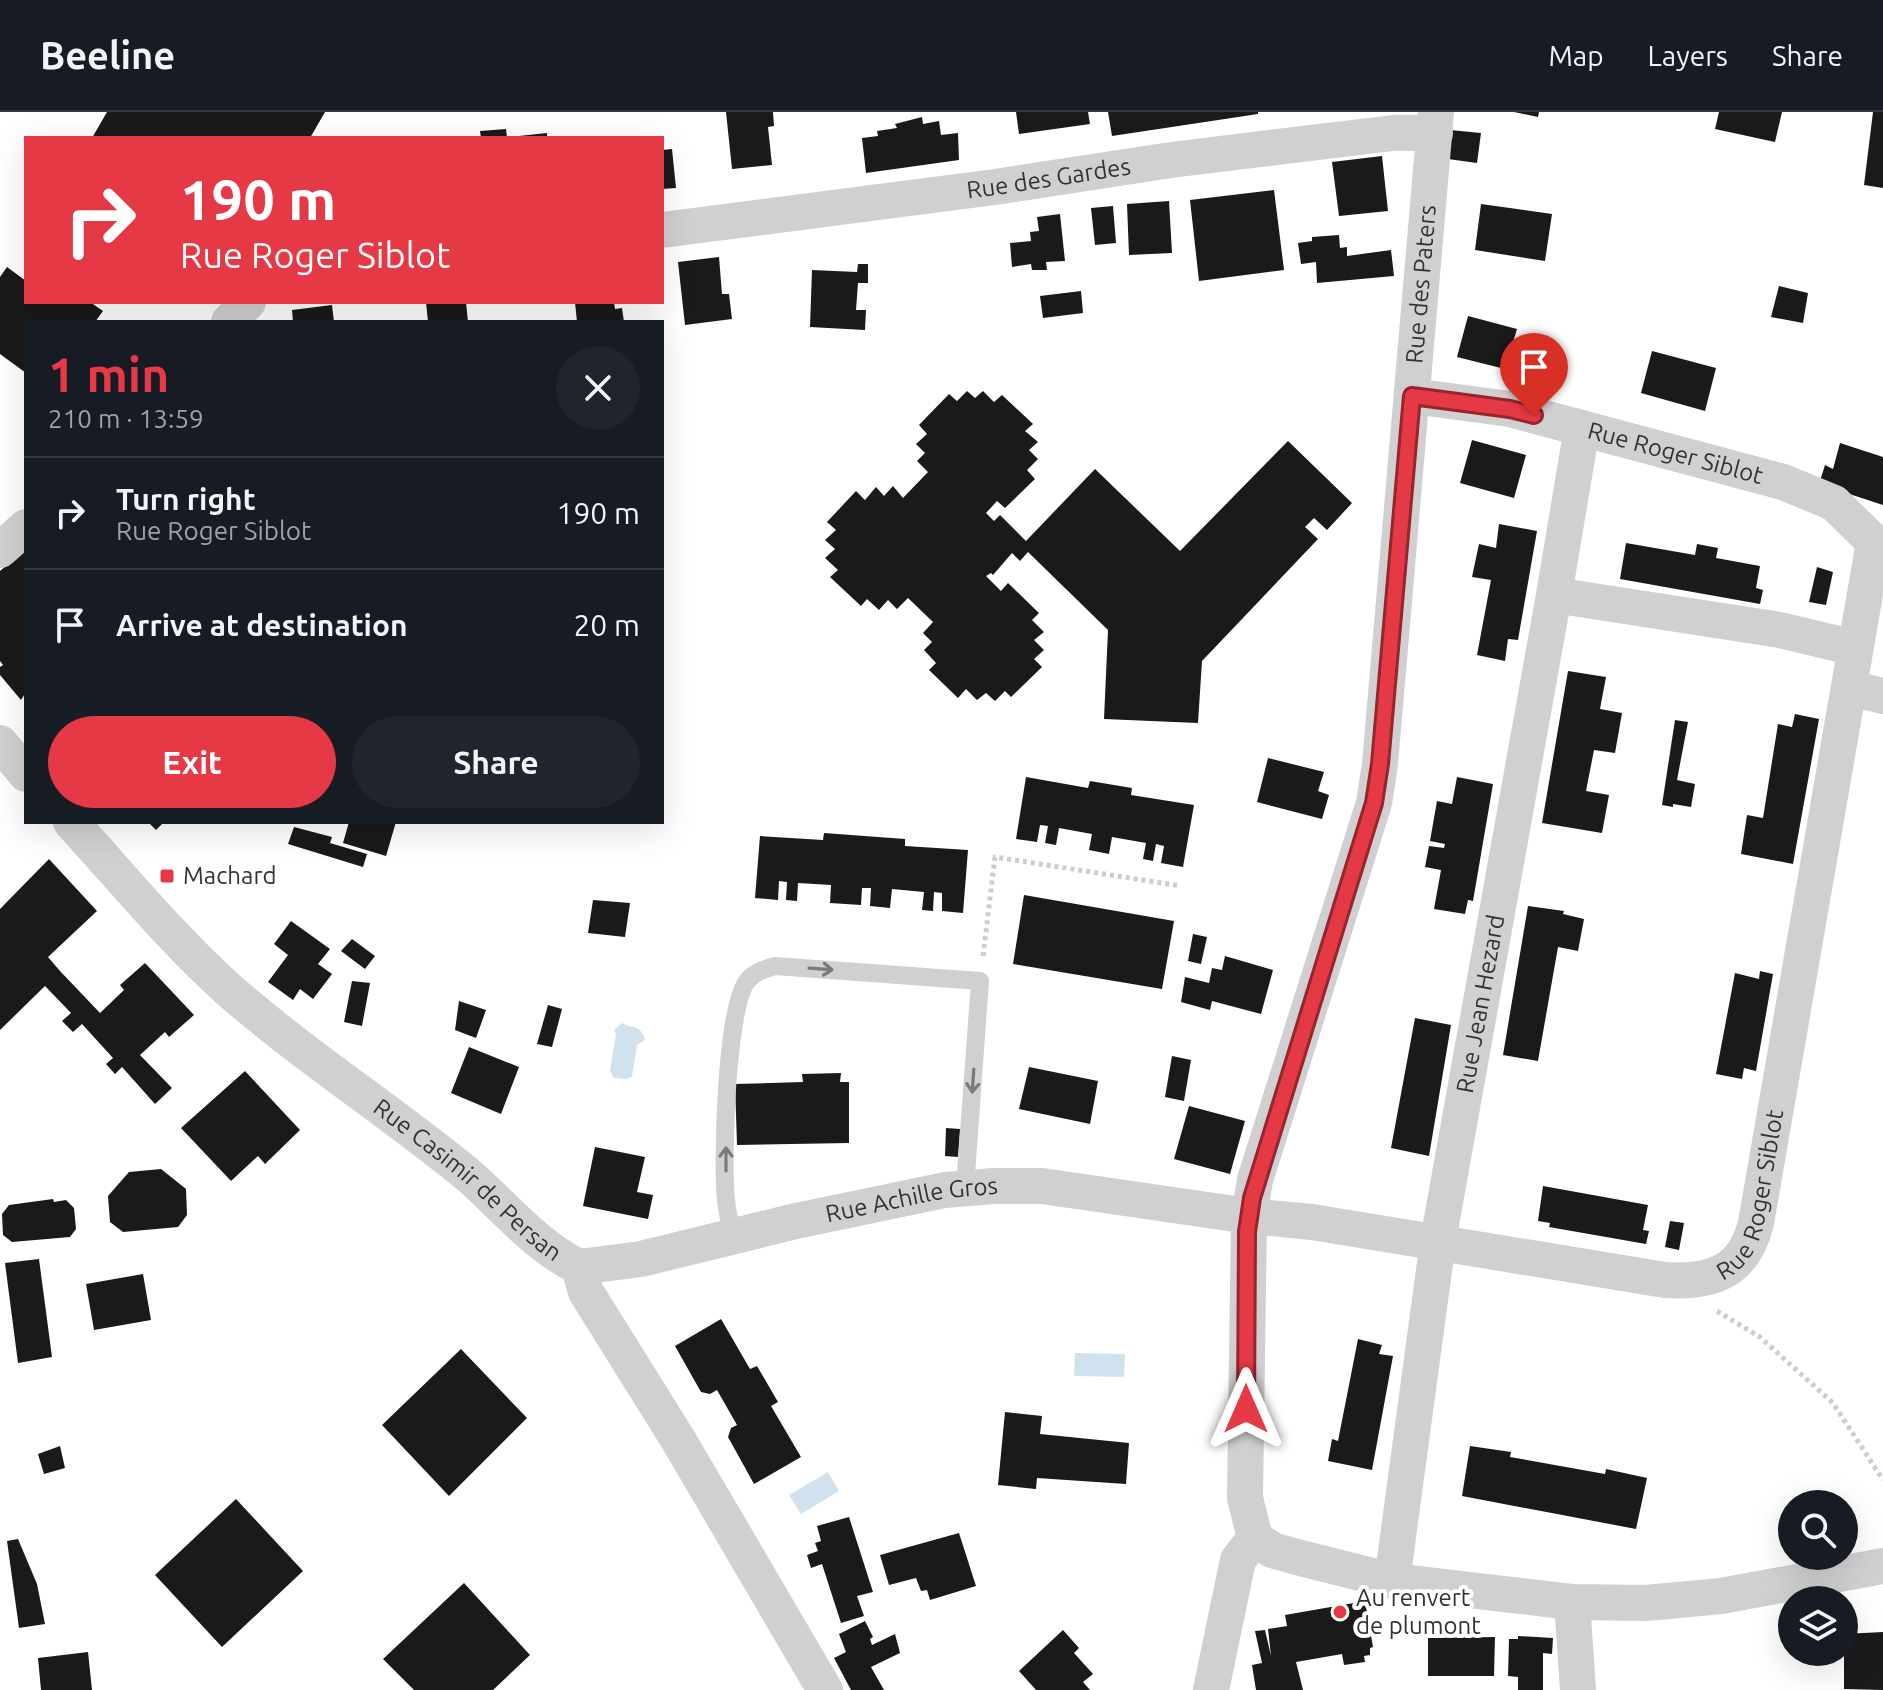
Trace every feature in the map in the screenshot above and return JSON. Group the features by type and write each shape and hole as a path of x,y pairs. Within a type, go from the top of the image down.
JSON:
{"street":[{"name":"Rue des Gardes","path":"664,230 995,187 1171,160 1393,133 1435,123"},
{"name":"Rue des Paters","path":"1255,1538 1245,1498 1249,1216 1255,1180 1374,803 1380,764 1435,123"},
{"path":"231,320 246,304"},
{"name":"Rue Roger Siblot","path":"1249,1216 1438,1241 1665,1280 1690,1281 1715,1277 1728,1269 1741,1255 1754,1231 1867,692 1855,648 1878,543 1834,503 1783,482 1510,409 1412,396"},
{"name":"Rue Jean Hezard","path":"1392,1581 1438,1241 1582,428"},
{"path":"0,550 24,529"},
{"path":"1554,595 1780,630 1855,648"},
{"name":"Rue Casimir de Persan","path":"73,824 227,988 468,1175 545,1247 579,1267 586,1292 687,1454 825,1690"},
{"name":"Rue Achille Gros","path":"579,1267 641,1259 841,1211 965,1188 1042,1186 1249,1216"},
{"path":"1211,1690 1238,1560 1255,1538 1272,1550 1392,1581 1572,1602 1646,1603 1721,1596 1883,1566"},
{"path":"1572,1602 1578,1690"}],"lane":[{"path":"733,1236 726,1201 726,1098 739,998 746,982 758,971 775,966 980,981 965,1188"}],"path":[{"path":"980,981 995,857 1181,886"},
{"path":"1690,1281 1707,1305 1760,1337 1833,1403 1883,1480"}],"water":[{"path":"622,1023 639,1029 645,1040 637,1045 632,1076 627,1079 614,1078 610,1071 614,1030"},
{"path":"1075,1353 1125,1354 1124,1377 1074,1376"},
{"path":"828,1472 839,1491 801,1514 789,1495"}],"building":[{"path":"107,112 325,112 311,136 93,136"},
{"path":"726,112 773,112 774,126 768,127 772,165 732,169"},
{"path":"1016,112 1088,112 1090,124 1019,134"},
{"path":"1108,112 1258,112 1258,114 1112,136"},
{"path":"1514,112 1539,112 1538,117"},
{"path":"1719,112 1782,112 1775,142 1715,129"},
{"path":"1873,112 1883,112 1883,188 1864,185"},
{"path":"922,117 923,124 939,121 941,135 958,133 959,160 866,173 862,138 878,136 877,131 897,128 895,124"},
{"path":"506,129 507,136 481,136 480,131"},
{"path":"1450,130 1481,133 1477,163 1448,159"},
{"path":"547,133 547,136 519,136"},
{"path":"672,149 676,188 664,189 664,150"},
{"path":"1382,156 1388,211 1339,216 1332,162"},
{"path":"1274,190 1284,270 1199,281 1190,200"},
{"path":"1169,201 1172,253 1129,255 1127,204"},
{"path":"1481,204 1552,214 1545,261 1475,250"},
{"path":"1113,206 1116,243 1095,245 1091,208"},
{"path":"1060,214 1065,261 1046,262 1047,270 1032,270 1031,264 1012,267 1010,243 1031,241 1030,232 1039,231 1037,217"},
{"path":"1339,235 1340,248 1347,247 1347,256 1391,250 1394,276 1317,283 1316,262 1301,264 1298,243 1312,241 1312,237"},
{"path":"719,257 722,294 729,294 732,319 685,325 678,262"},
{"path":"858,264 868,264 868,283 858,283 856,310 866,310 865,330 810,327 812,270 857,272"},
{"path":"7,267 24,280 24,304 93,304 103,311 96,320 24,320 24,372 0,354 0,277"},
{"path":"1779,286 1808,293 1803,323 1771,317"},
{"path":"1081,291 1083,313 1043,318 1040,296"},
{"path":"426,304 466,304 468,320 428,320"},
{"path":"575,304 614,304 615,309 622,308 624,320 577,320"},
{"path":"332,305 334,320 293,320 292,310"},
{"path":"1468,316 1517,329 1505,369 1457,357"},
{"path":"1652,351 1716,368 1705,411 1641,393"},
{"path":"967,391 975,398 983,391 994,402 1002,395 1033,424 1025,431 1038,442 1029,450 1038,459 1027,470 1035,479 1005,508 997,501 986,513 994,521 1000,515 1026,541 1095,469 1180,551 1288,441 1352,503 1327,530 1314,518 1305,527 1318,539 1202,661 1198,723 1104,719 1108,630 1028,552 1020,561 1012,553 993,575 986,576 1001,591 1008,583 1039,613 1032,620 1044,632 1034,640 1044,650 1034,659 1042,667 1011,697 1005,691 995,701 986,693 977,700 966,689 958,698 929,670 936,663 924,650 932,642 923,633 933,622 908,598 897,609 888,600 879,610 867,599 861,606 830,577 838,570 825,558 835,549 825,540 836,530 827,522 856,491 865,500 876,487 884,496 893,486 903,498 928,472 917,461 925,453 916,444 927,434 919,425 949,394 957,401"},
{"path":"1472,440 1526,455 1514,498 1460,483"},
{"path":"1840,443 1883,457 1883,505 1828,487 1820,481 1825,465 1833,469"},
{"path":"1499,524 1537,531 1518,640 1508,639 1505,661 1477,655 1491,580 1472,577 1479,544 1496,548"},
{"path":"1626,543 1695,555 1697,544 1718,548 1716,558 1760,566 1756,588 1763,590 1760,604 1620,579"},
{"path":"24,551 24,695 21,700 0,675 3,665 0,661 0,571"},
{"path":"1817,567 1833,572 1826,605 1809,602"},
{"path":"1568,671 1606,677 1600,709 1622,713 1615,753 1594,750 1586,791 1609,795 1602,833 1542,823"},
{"path":"1795,714 1819,719 1793,864 1741,854 1747,815 1763,818 1778,724 1792,727"},
{"path":"1675,720 1688,722 1677,780 1695,784 1691,807 1662,805"},
{"path":"1268,758 1324,772 1318,791 1329,795 1322,819 1257,802"},
{"path":"1026,777 1088,788 1090,781 1132,788 1131,795 1194,805 1183,867 1161,863 1164,846 1156,844 1153,861 1143,859 1146,843 1112,837 1109,854 1089,850 1092,834 1059,828 1056,845 1045,843 1048,826 1040,825 1037,842 1016,839"},
{"path":"1457,777 1493,784 1473,901 1468,900 1465,914 1434,909 1441,870 1425,867 1429,846 1444,848 1445,844 1430,841 1437,801 1452,804"},
{"path":"348,824 395,824 386,856 343,843"},
{"path":"294,827 332,837 330,843 367,854 363,867 288,844"},
{"path":"824,833 905,839 905,846 968,850 963,913 942,911 942,893 934,892 933,911 922,910 924,892 892,889 890,908 870,906 871,888 862,888 861,905 830,903 831,885 798,883 797,901 786,900 787,882 779,881 778,900 755,898 760,836 823,840"},
{"path":"49,859 97,911 48,957 60,971 100,1013 124,990 120,985 145,963 194,1015 169,1037 165,1032 140,1055 172,1088 155,1104 122,1067 115,1074 106,1064 113,1058 82,1024 73,1032 62,1021 71,1013 45,986 0,1030 0,909"},
{"path":"1024,895 1174,921 1162,989 1013,964"},
{"path":"593,900 630,903 625,937 588,933"},
{"path":"1528,906 1564,911 1563,914 1584,919 1578,951 1558,947 1538,1061 1503,1055"},
{"path":"291,921 330,949 318,964 332,974 313,999 300,989 293,1000 268,982 288,955 274,944"},
{"path":"1193,934 1207,937 1201,964 1188,961"},
{"path":"352,939 375,956 365,969 341,951"},
{"path":"1225,956 1273,970 1261,1014 1212,1001 1210,1010 1181,1002 1185,977 1209,983 1212,968 1222,970"},
{"path":"1760,971 1773,974 1756,1071 1744,1068 1742,1079 1716,1074 1735,973 1759,979"},
{"path":"352,981 370,983 362,1026 344,1022"},
{"path":"459,1001 486,1010 476,1038 455,1030"},
{"path":"548,1005 562,1009 552,1047 537,1044"},
{"path":"1415,1018 1451,1025 1429,1156 1391,1148"},
{"path":"469,1047 519,1067 501,1114 451,1093"},
{"path":"1172,1056 1191,1060 1184,1101 1165,1097"},
{"path":"1029,1067 1098,1081 1090,1124 1019,1109"},
{"path":"245,1071 300,1130 265,1164 258,1156 231,1181 181,1128"},
{"path":"841,1073 840,1082 849,1082 849,1143 737,1145 735,1084 803,1082 802,1074"},
{"path":"1189,1106 1245,1121 1230,1174 1174,1159"},
{"path":"946,1128 960,1129 958,1157 945,1156"},
{"path":"595,1147 645,1157 637,1192 653,1195 648,1219 583,1206"},
{"path":"161,1169 186,1189 187,1215 178,1227 123,1232 110,1222 108,1196 129,1172"},
{"path":"1543,1186 1648,1205 1643,1230 1649,1231 1646,1244 1549,1227 1550,1223 1538,1221"},
{"path":"53,1199 54,1202 66,1200 74,1208 76,1229 70,1237 12,1242 3,1235 2,1214 9,1205"},
{"path":"1670,1221 1684,1223 1679,1250 1665,1247"},
{"path":"39,1259 52,1357 18,1363 5,1263"},
{"path":"143,1274 151,1320 94,1330 86,1284"},
{"path":"721,1319 750,1369 757,1366 778,1402 771,1406 801,1457 754,1484 728,1437 731,1428 737,1425 717,1390 710,1394 701,1392 675,1346"},
{"path":"1358,1339 1382,1345 1379,1354 1393,1356 1372,1470 1328,1461 1332,1439 1338,1441"},
{"path":"461,1349 527,1418 449,1496 382,1425"},
{"path":"1005,1412 1042,1416 1040,1434 1129,1443 1126,1484 1037,1478 1036,1489 998,1485"},
{"path":"60,1446 65,1468 44,1474 38,1454"},
{"path":"1470,1446 1511,1452 1510,1457 1605,1474 1606,1469 1647,1478 1636,1529 1462,1496"},
{"path":"236,1499 303,1571 222,1647 155,1575"},
{"path":"849,1517 873,1592 857,1596 864,1616 841,1623 822,1564 811,1568 807,1555 818,1551 815,1543 821,1541 817,1526"},
{"path":"959,1533 976,1586 930,1600 927,1590 921,1591 916,1578 889,1585 880,1555"},
{"path":"18,1539 37,1584 45,1624 19,1628 7,1541"},
{"path":"464,1583 530,1655 493,1690 414,1690 383,1659"},
{"path":"1365,1601 1373,1647 1370,1648 1370,1655 1364,1656 1365,1662 1344,1665 1342,1654 1296,1662 1303,1690 1256,1690 1252,1665 1262,1663 1255,1631 1265,1630 1271,1656 1268,1629 1287,1626 1285,1615"},
{"path":"865,1621 873,1637 870,1639 872,1645 895,1634 900,1653 871,1667 884,1690 851,1690 834,1658 846,1652 839,1634"},
{"path":"1063,1630 1079,1648 1074,1653 1093,1674 1083,1682 1090,1690 1036,1690 1019,1671"},
{"path":"1883,1632 1883,1690 1844,1689 1844,1666 1858,1666 1858,1633"},
{"path":"1518,1636 1553,1638 1552,1654 1543,1653 1543,1690 1518,1690 1518,1677 1508,1676 1509,1639 1518,1639"},
{"path":"1495,1637 1494,1676 1428,1676 1428,1638"},
{"path":"88,1652 92,1690 41,1690 38,1658"}],"place":[{"name":"Machard","path":"167,876"},
{"name":"Au renvert de plumont","path":"1340,1612"}],"route":[{"path":"1246,1409 1247,1232 1255,1180 1374,803 1412,396 1534,415"}]}
